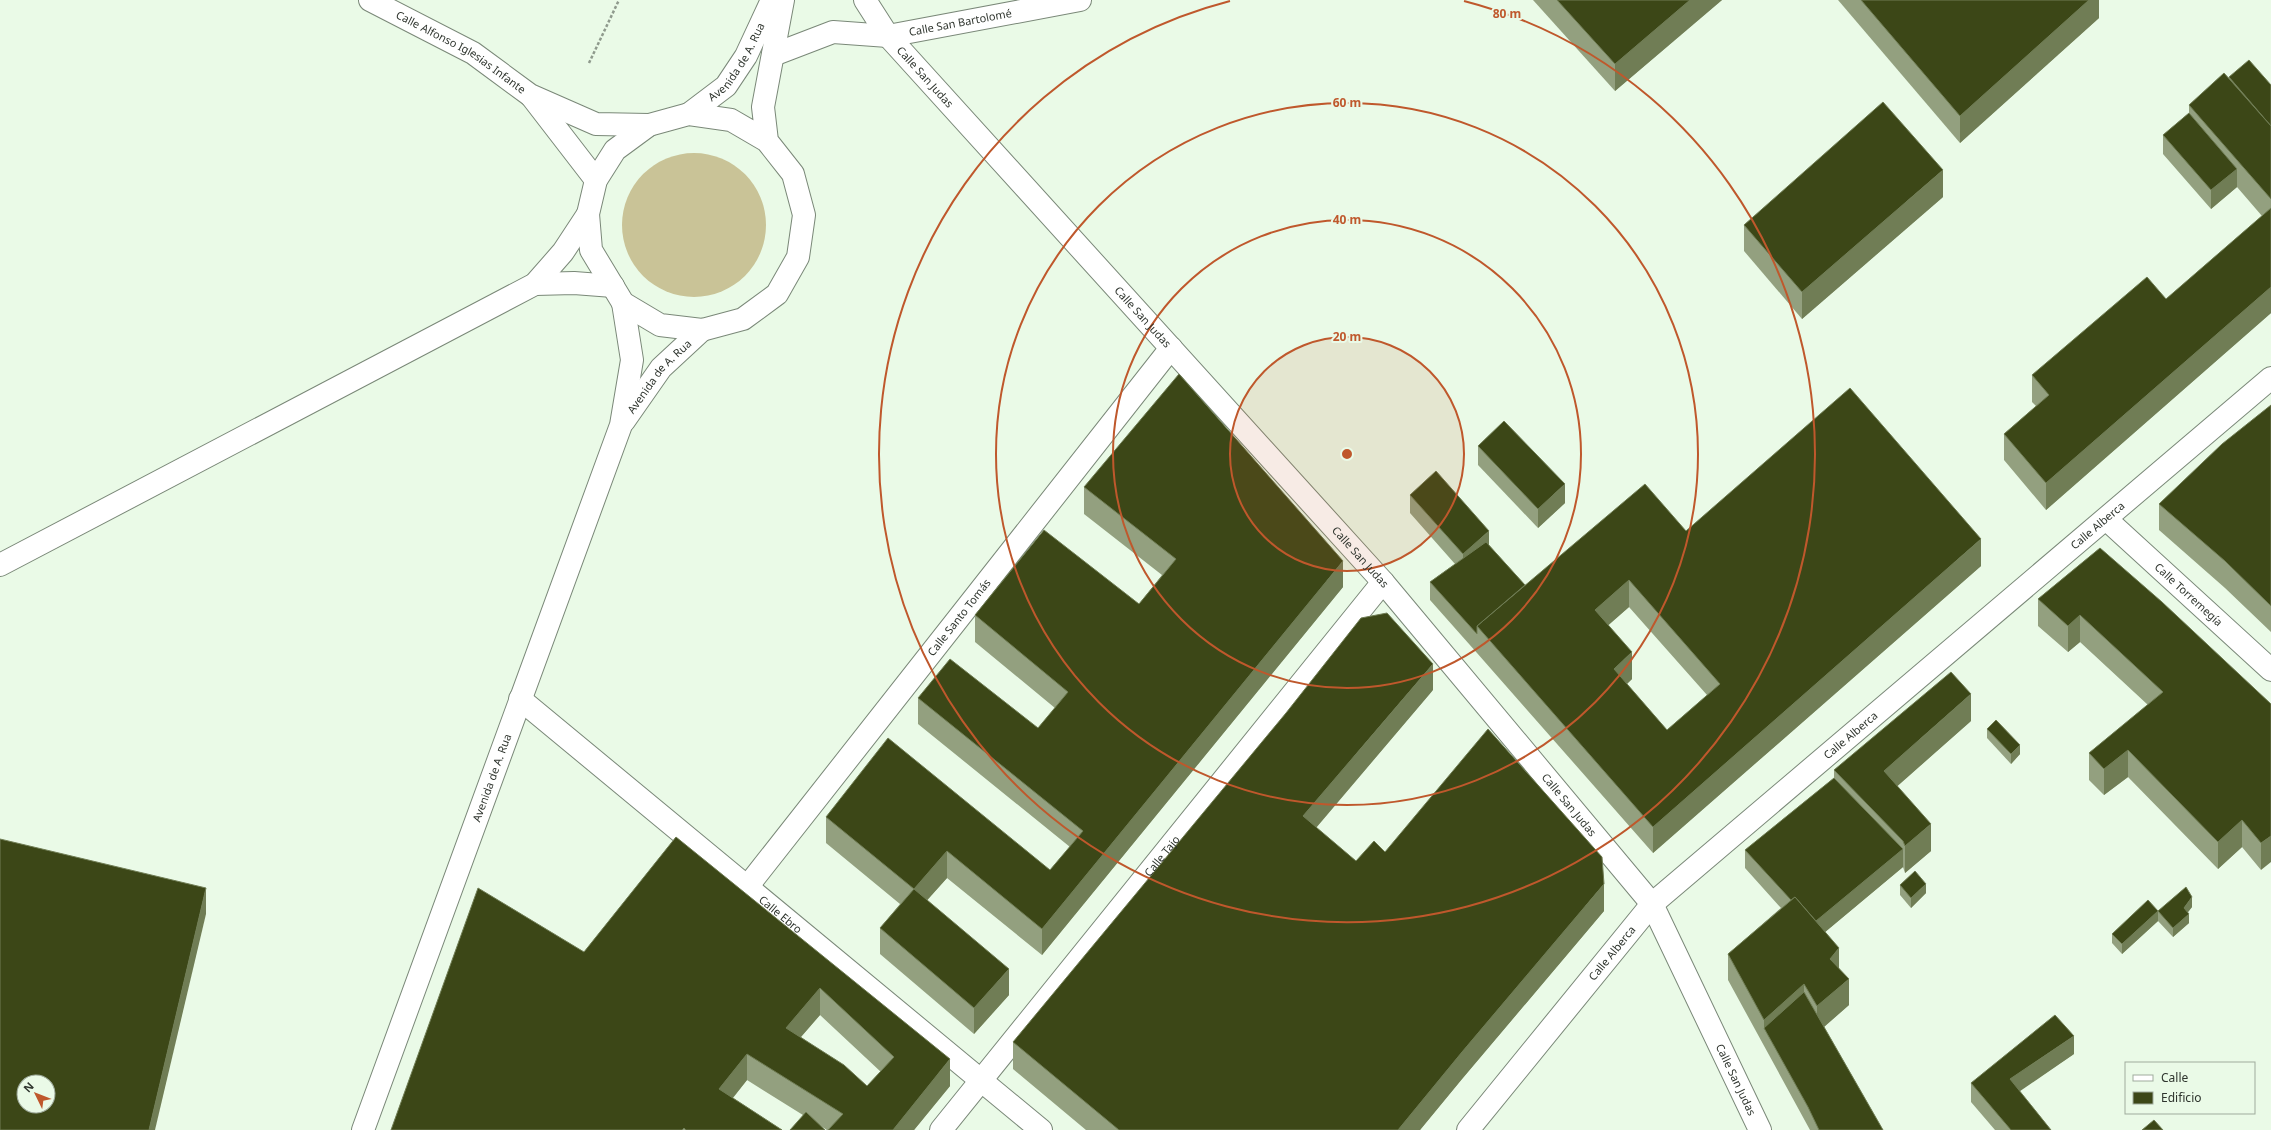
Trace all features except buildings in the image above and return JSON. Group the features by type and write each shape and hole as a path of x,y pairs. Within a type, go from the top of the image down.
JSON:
{"street":[{"name":"Calle Alfonso Iglesias Infante","path":"370,0 474,53 530,95 596,124 649,125"},
{"name":"Avenida de A. Rua","path":"689,114 726,86 746,56 772,0"},
{"name":"Avenida de A. Rua","path":"767,141 763,107 783,0"},
{"name":"Calle San Judas","path":"865,0 888,36 1383,582 1652,904 1760,1130"},
{"name":"Calle San Bartolomé","path":"888,36 1080,0"},
{"path":"773,55 833,32 888,36"},
{"name":"Calle Alfonso Iglesias Infante","path":"530,95 596,180"},
{"path":"535,284 574,283 618,295 660,325 702,330 744,319 777,294 798,257 804,215 793,174 767,141 731,120 689,114 649,125 615,150 596,180 588,214 591,250 618,295"},
{"path":"0,564 535,284 563,252 588,214"},
{"name":"Avenida de A. Rua","path":"363,1130 621,425 632,360 618,295"},
{"name":"Avenida de A. Rua","path":"621,425 661,368 702,330"},
{"name":"Calle Santo Tomás","path":"747,887 1171,348"},
{"name":"Calle Alberca","path":"1468,1130 1652,904 2271,378"},
{"name":"Calle Torremegía","path":"2106,519 2271,670"},
{"name":"Calle Tajo","path":"941,1130 1383,582"},
{"name":"Calle Ebro","path":"520,699 1042,1130"}],"path":[{"path":"588,63 619,0"}],"shaded area":[{"path":"687,153 701,153 728,161 740,169 750,179 761,197 765,211 765,239 761,253 750,271 740,281 722,292 701,297 687,297 660,289 648,281 638,271 627,253 622,232 622,218 630,191 638,179 648,169 666,158"}]}
